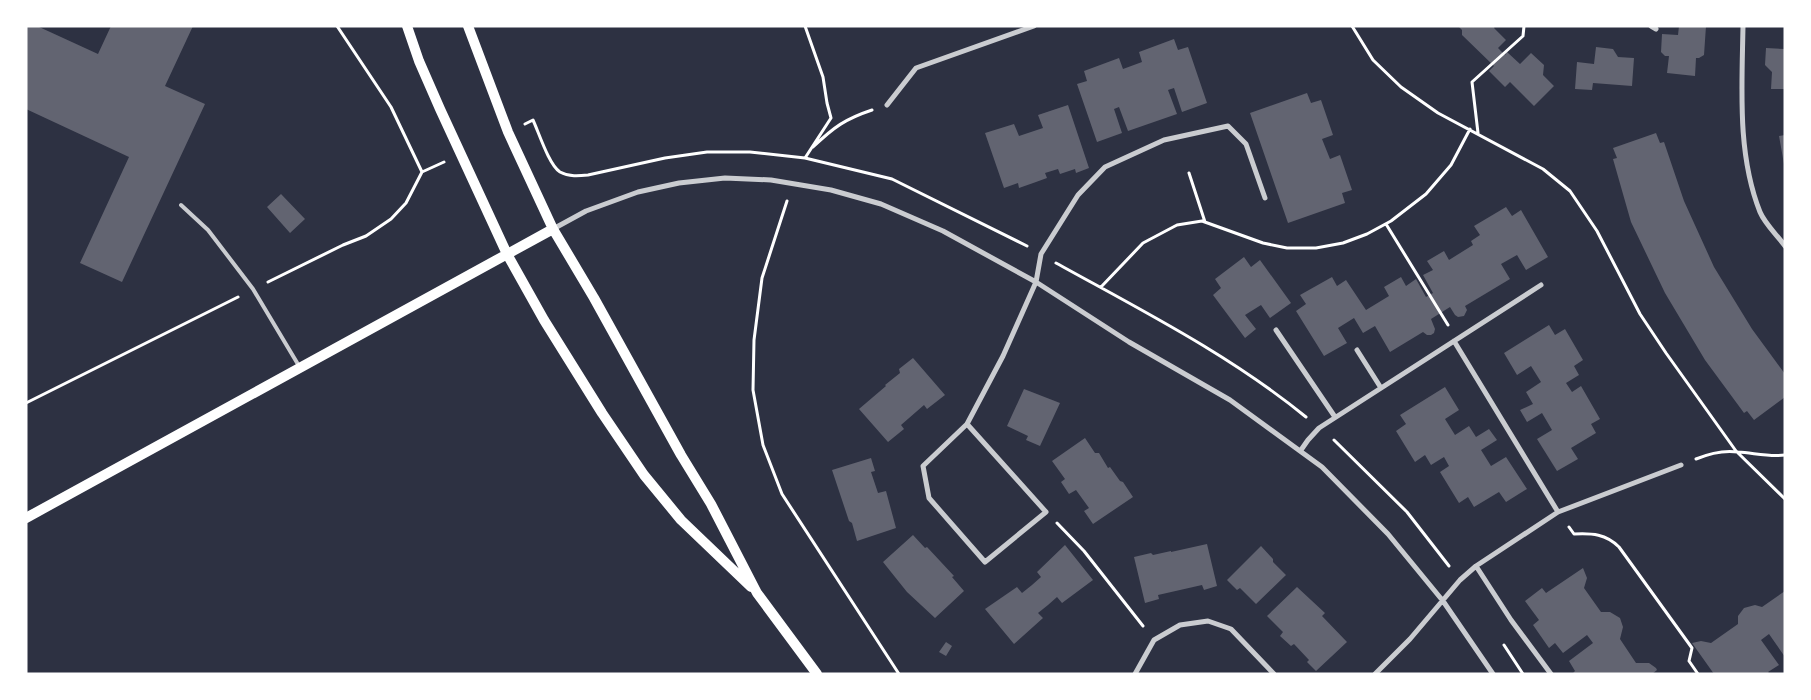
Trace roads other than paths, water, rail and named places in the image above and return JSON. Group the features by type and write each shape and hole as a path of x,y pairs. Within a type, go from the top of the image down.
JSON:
{"main road":[{"path":"407,26 419,61 507,254 544,320 602,413 644,475 681,520 757,593"},
{"path":"468,26 508,132 553,229 711,504 757,593 817,674"},
{"path":"26,518 553,229"}],"street":[{"path":"887,106 916,68 1034,26"},
{"path":"1743,26 1742,98 1746,161 1760,214 1785,246"},
{"path":"967,424 1046,512 985,562 929,498 923,466 967,424 1003,356 1036,282 1041,254 1078,195 1105,167 1164,140 1228,126 1246,144 1265,198"},
{"path":"553,229 586,211 638,192 703,180 725,178 771,180 831,190 881,204 943,231 1036,282 1129,342 1230,400 1302,450 1322,467 1388,534 1442,601 1493,674"},
{"path":"1302,450 1319,428 1541,285"},
{"path":"1276,330 1335,417"},
{"path":"1455,340 1558,512"},
{"path":"1357,350 1381,388"},
{"path":"1375,674 1410,639 1460,580 1476,566 1558,512 1681,465"},
{"path":"1476,566 1511,620 1551,674"},
{"path":"1136,674 1154,640 1180,625 1208,621 1231,629 1274,674"}],"lane":[{"path":"181,205 208,230 253,289 300,368"}]}
